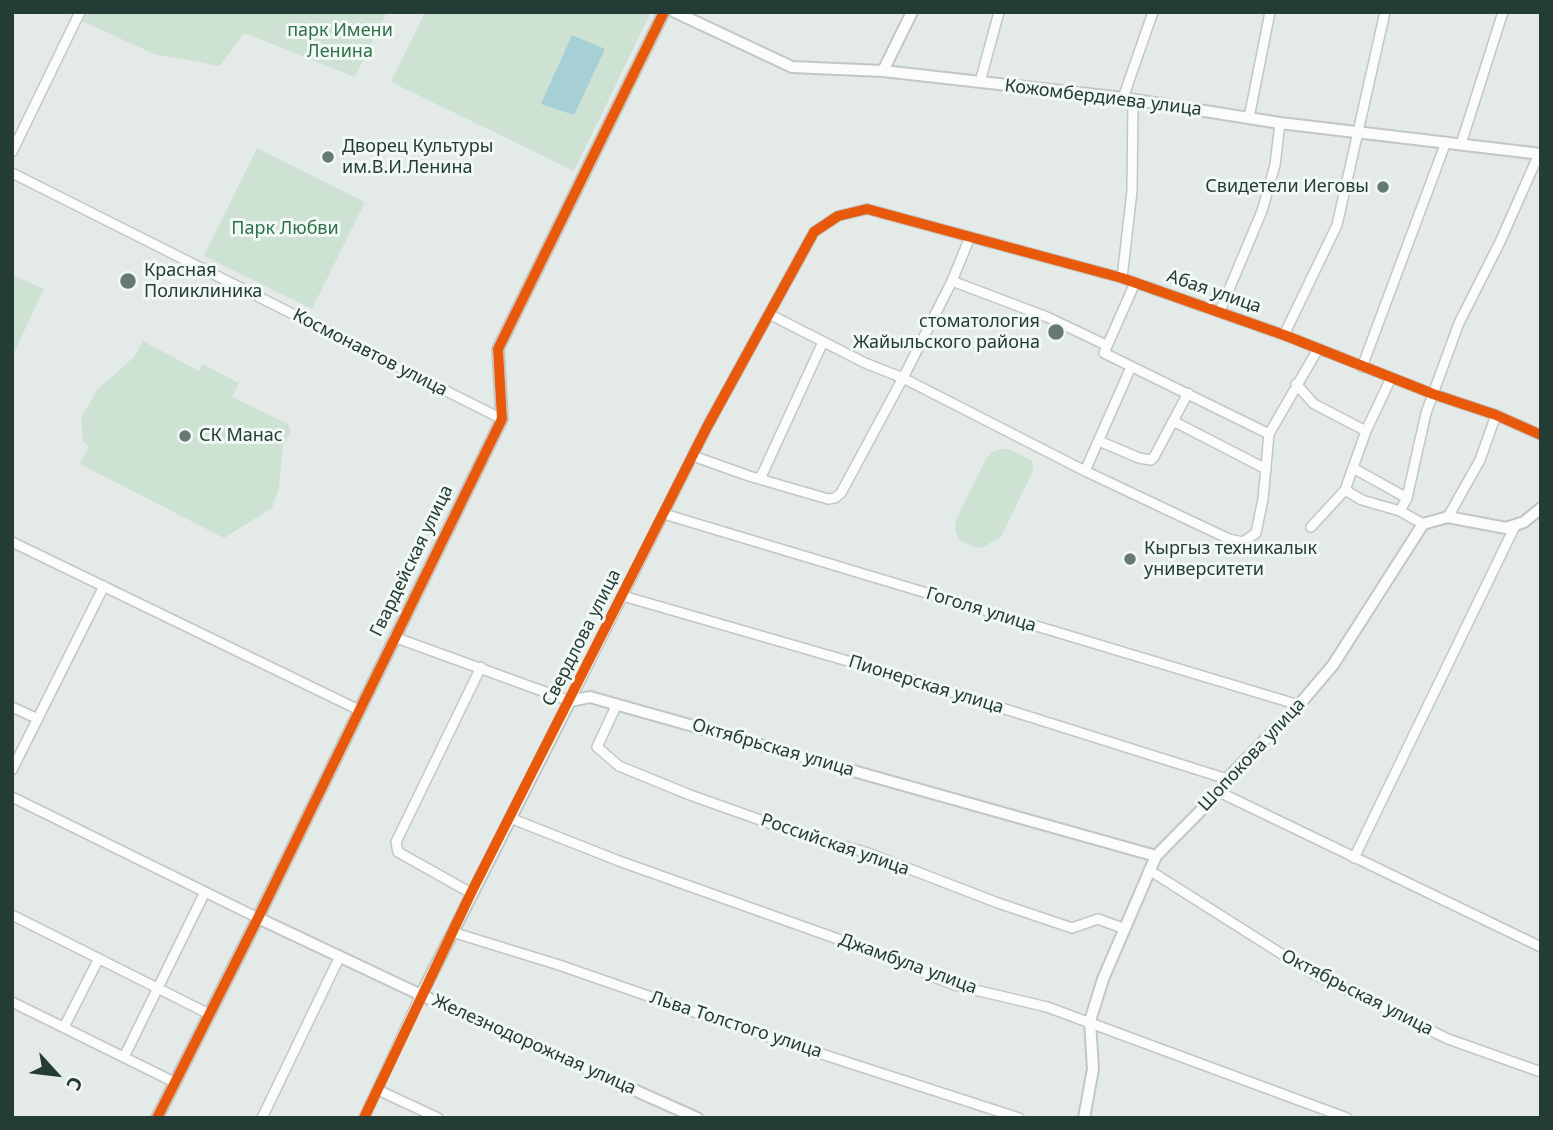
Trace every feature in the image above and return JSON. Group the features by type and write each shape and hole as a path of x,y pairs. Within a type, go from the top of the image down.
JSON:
{"street":[{"path":"12,152 80,12"},
{"name":"Гвардейская улица","path":"157,1118 502,419 498,349 664,12"},
{"name":"Кожомбердиева улица","path":"675,12 792,67 883,71 1128,98 1249,118 1540,154"},
{"path":"883,71 912,12"},
{"path":"980,82 999,12"},
{"path":"1122,278 1132,191 1128,98 1153,12"},
{"path":"1249,118 1270,12"},
{"path":"1284,335 1337,225 1385,12"},
{"path":"1461,144 1503,12"},
{"path":"1220,311 1262,211 1275,165 1280,122"},
{"path":"1362,367 1446,142"},
{"path":"1400,511 1407,498 1426,413 1459,323 1540,154"},
{"name":"Космонавтов улица","path":"12,173 502,419"},
{"name":"Абая улица","path":"867,209 1122,278 1220,311 1433,394 1496,415 1541,435"},
{"name":"Свердлова улица","path":"364,1118 471,893 693,456 814,232 838,216 867,209"},
{"path":"693,456 828,499 838,496 952,281 970,237"},
{"path":"952,281 1047,317 1106,345"},
{"path":"1135,283 1106,345 1105,353 1269,434"},
{"path":"769,314 865,363 903,377 1086,471 1229,539 1243,542 1255,533 1269,434 1318,349"},
{"path":"760,479 824,342"},
{"path":"1086,471 1131,366"},
{"path":"1311,527 1345,490 1366,431 1391,378"},
{"path":"1296,384 1314,404 1366,431"},
{"path":"1099,441 1139,458 1151,460 1188,393"},
{"path":"1448,517 1480,460 1496,415"},
{"path":"1173,421 1266,470"},
{"path":"1353,468 1407,498"},
{"path":"1345,490 1362,499 1400,511 1423,524 1448,517 1506,528 1524,522 1541,508"},
{"name":"Гоголя улица","path":"664,514 1299,705"},
{"name":"Шопокова улица","path":"1084,1118 1093,1069 1090,1021 1104,979 1156,856 1219,792 1227,779 1299,705 1333,665 1423,524"},
{"path":"1354,858 1515,526"},
{"path":"12,542 359,710"},
{"path":"12,770 104,586"},
{"name":"Пионерская улица","path":"623,596 910,679 1227,779"},
{"name":"Октябрьская улица","path":"394,637 570,701 590,697 617,704 1156,856"},
{"path":"471,893 398,852 396,842 481,667"},
{"name":"Российская улица","path":"617,704 597,747 619,766 761,821 867,853 986,899 1072,928 1098,919 1125,929"},
{"path":"12,707 38,719"},
{"path":"1219,792 1541,947"},
{"path":"12,797 258,918"},
{"name":"Джамбула улица","path":"510,818 619,861 866,948 954,985 1047,1007 1090,1021 1347,1118"},
{"name":"Октябрьская улица","path":"1149,870 1310,972 1448,1039 1541,1072"},
{"path":"124,1057 205,892"},
{"path":"12,915 209,1014"},
{"name":"Железнодорожная улица","path":"258,918 421,995 697,1118"},
{"name":"Льва Толстого улица","path":"452,932 1019,1118"},
{"path":"262,1118 340,956"},
{"path":"64,1027 98,960"},
{"path":"12,1002 174,1082"},
{"path":"378,1090 438,1118"}],"green space":[{"name":"парк Имени Ленина","path":"87,12 387,12 355,77 244,33 220,66 154,54 82,21"},
{"path":"425,12 651,12 574,171 391,82"},
{"name":"Парк Любви","path":"257,148 365,202 312,309 204,256"},
{"path":"12,275 44,289 12,357"},
{"name":"СК Манас","path":"143,341 199,371 203,364 239,383 232,397 288,424 291,430 283,447 279,488 272,508 224,538 80,464 89,446 83,441 81,418 97,390 135,356"},
{"path":"1009,449 1032,461 1033,471 1001,537 976,548 959,540 955,528 956,520 986,459 992,452"}],"water":[{"path":"572,35 605,49 574,115 541,104"}],"cycle path":[{"path":"157,1118 502,419 498,349 664,12"},
{"path":"364,1118 471,893 707,427 814,232 838,216 867,209 1122,278 1284,335 1433,394 1496,415 1541,435"}],"place":[{"name":"Дворец Культуры им.В.И.Ленина","path":"328,157"},
{"name":"Свидетели Иеговы","path":"1383,187"},
{"name":"Красная Поликлиника","path":"128,281"},
{"name":"стоматология Жайыльского района","path":"1056,332"},
{"name":"СК Манас","path":"185,436"},
{"name":"Кыргыз техникалык университети","path":"1130,559"}]}
